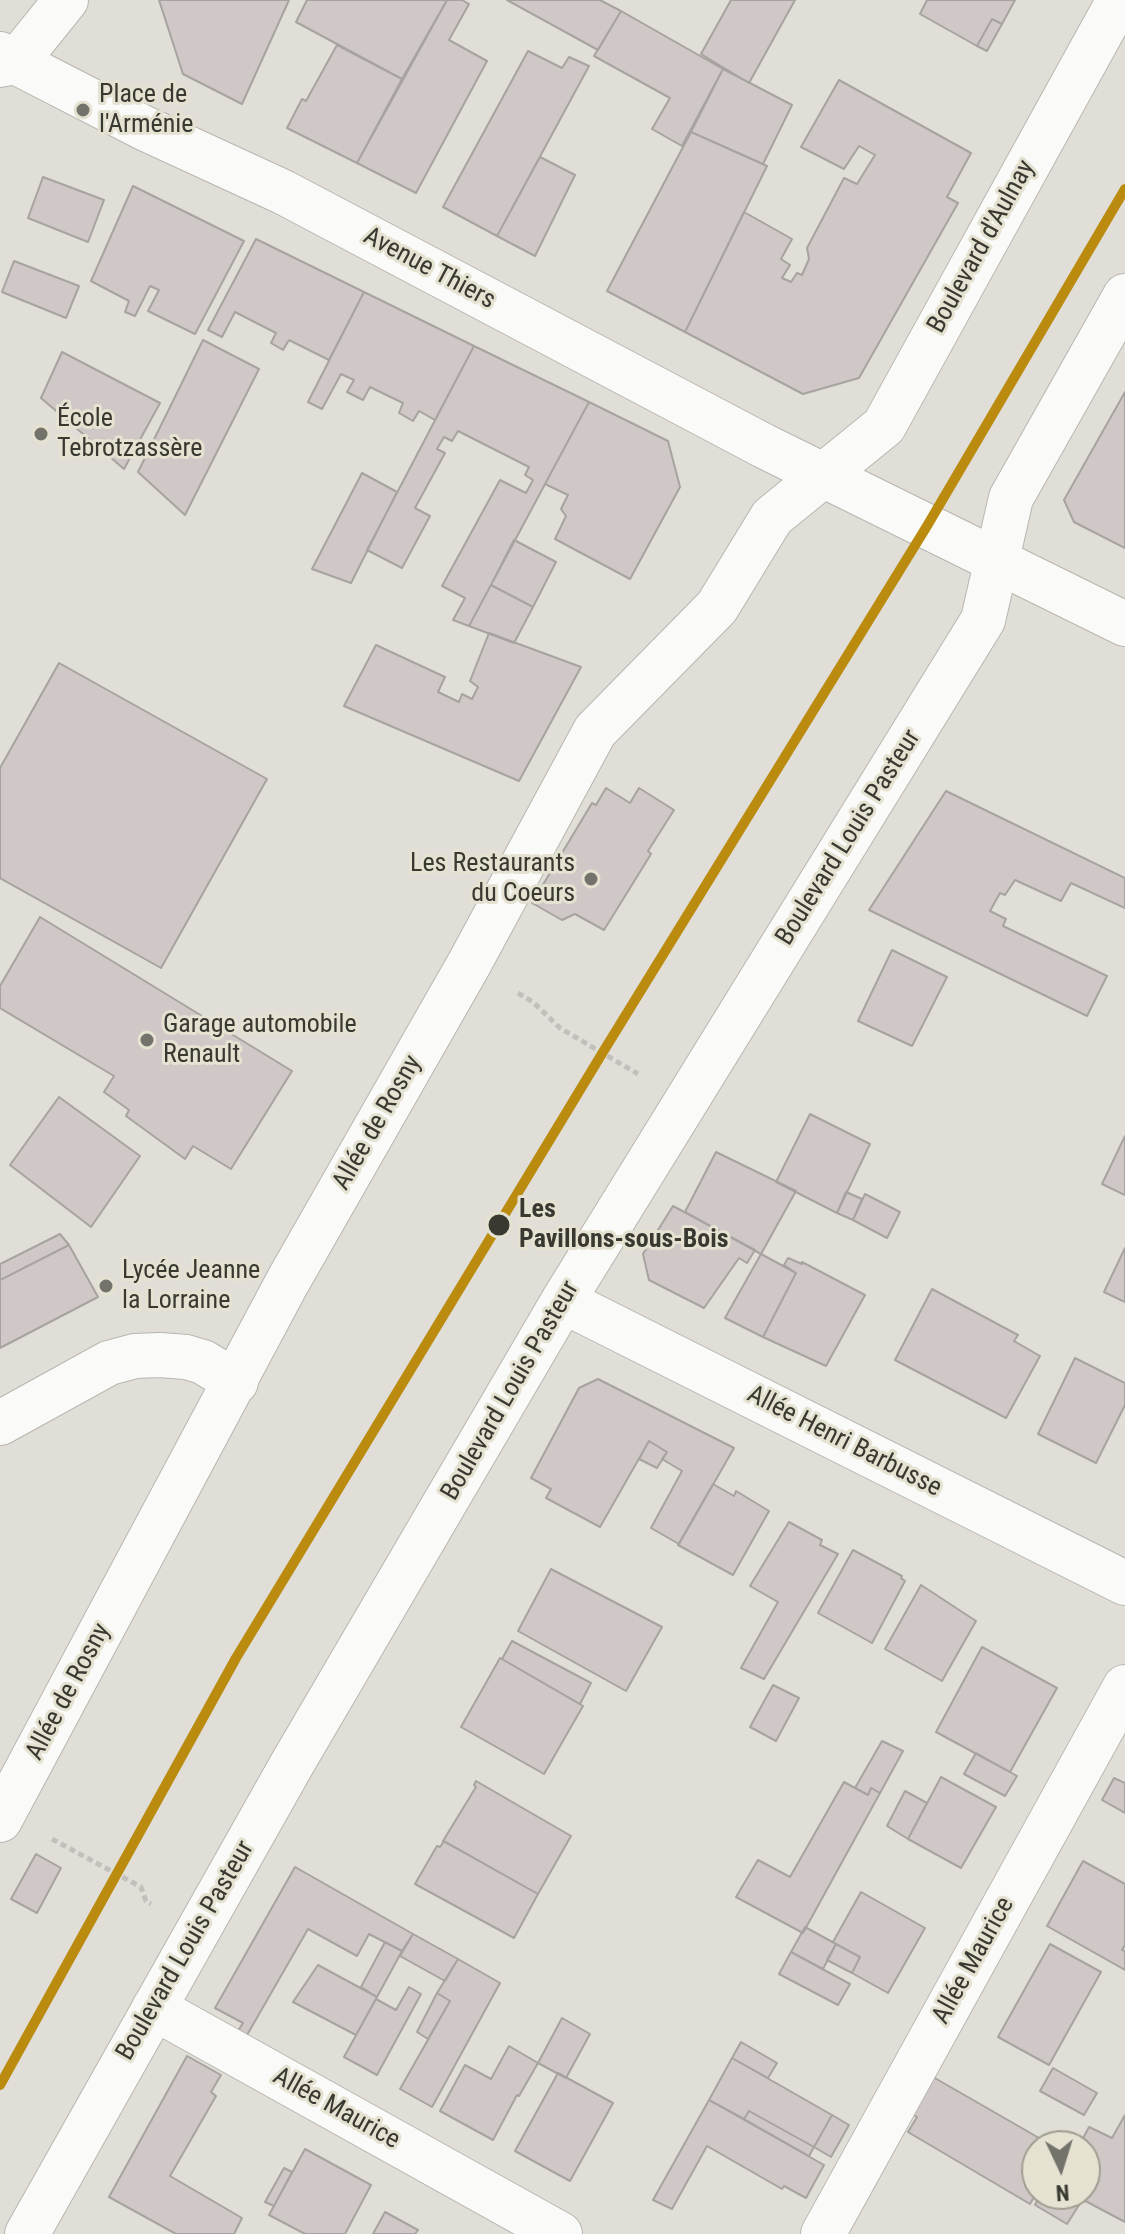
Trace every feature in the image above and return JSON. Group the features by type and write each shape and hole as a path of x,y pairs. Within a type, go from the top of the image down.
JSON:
{"street":[{"path":"5,61 66,0"},
{"name":"Boulevard d'Aulnay","path":"840,483 884,426 1119,0"},
{"name":"Avenue Thiers","path":"5,61 283,192 840,483 1125,624"},
{"name":"Boulevard Louis Pasteur","path":"27,2234 292,1764 563,1301 983,620 1011,498 1125,296"},
{"name":"Allée de Rosny","path":"0,1820 288,1281 469,964 595,731 717,607 772,517 840,483"},
{"name":"Allée Henri Barbusse","path":"563,1301 1125,1583"},
{"path":"0,1423 109,1363 135,1356 186,1357 203,1362 236,1382"},
{"name":"Allée Maurice","path":"823,2234 1125,1687"},
{"name":"Allée Maurice","path":"154,2008 560,2234"}],"path":[{"path":"533,1002 560,1028 614,1061 638,1074 643,1065"},
{"path":"46,1839 57,1840 141,1887 146,1901"}],"building":[{"path":"159,0 289,0 242,104 183,74"},
{"path":"307,0 447,0 402,79 296,22"},
{"path":"447,0 462,0 469,4 449,40 487,61 416,193 357,163"},
{"path":"507,0 600,0 621,11 598,50"},
{"path":"731,0 795,0 749,83 701,54"},
{"path":"927,0 1015,0 1002,24 992,19 977,46 920,14"},
{"path":"621,11 723,69 682,146 652,129 670,98 594,56"},
{"path":"992,19 1002,24 987,51 977,46"},
{"path":"337,45 402,79 357,163 287,128"},
{"path":"528,51 562,68 569,57 589,66 497,236 443,207"},
{"path":"723,69 792,105 763,164 691,132"},
{"path":"839,80 971,153 947,197 958,203 859,378 803,394 685,332 744,212 792,239 781,259 790,265 782,278 791,282 797,273 802,275 809,259 807,248 844,178 857,184 875,155 859,146 844,169 801,147"},
{"path":"691,132 767,166 685,332 607,291"},
{"path":"540,157 575,175 535,256 497,236"},
{"path":"43,177 104,200 88,242 28,218"},
{"path":"133,186 244,241 195,334 148,311 159,290 150,286 135,316 125,312 129,301 91,281"},
{"path":"256,239 364,292 329,360 289,340 283,350 271,343 276,333 235,312 222,337 208,330"},
{"path":"14,261 79,286 66,318 2,292"},
{"path":"364,292 474,346 435,420 419,411 413,421 399,413 403,403 370,387 363,400 347,392 354,380 341,374 322,409 308,402"},
{"path":"203,340 259,369 185,515 138,472"},
{"path":"474,346 589,402 469,626 453,620 465,598 442,586 500,480 526,493 533,480 525,475 529,467 458,431 452,441 444,437 437,449 445,453 415,508 430,516 402,568 367,550"},
{"path":"62,352 160,403 124,469 41,398"},
{"path":"1125,392 1125,548 1074,522 1064,500"},
{"path":"589,402 668,441 680,487 630,579 555,539 566,516 561,509 568,495 545,484"},
{"path":"362,473 397,492 351,583 312,569"},
{"path":"514,540 556,562 533,607 491,585"},
{"path":"491,585 533,607 514,643 469,626"},
{"path":"489,633 581,667 519,781 344,706 376,645 445,677 438,692 459,702 462,694 472,699 478,687 470,681"},
{"path":"59,663 267,779 161,968 0,878 0,768"},
{"name":"Les Restaurants du Coeurs","path":"606,788 630,803 639,788 674,810 604,930 575,914 562,920 532,903 592,803 596,805"},
{"path":"946,791 1125,878 1125,908 1071,883 1061,901 1015,880 1005,895 1000,893 990,911 1006,919 1003,926 1107,976 1087,1016 869,910"},
{"name":"Garage automobile Renault","path":"40,917 292,1071 231,1169 193,1146 185,1159 126,1116 129,1110 104,1092 114,1076 0,1008 0,986"},
{"path":"892,950 947,977 912,1046 858,1021"},
{"path":"59,1097 140,1156 91,1227 10,1165"},
{"path":"810,1114 870,1144 837,1213 776,1182"},
{"path":"1125,1136 1125,1195 1102,1184"},
{"path":"716,1152 796,1191 761,1254 685,1212"},
{"path":"846,1192 862,1199 853,1220 837,1213"},
{"path":"865,1194 900,1212 887,1238 853,1220"},
{"path":"673,1206 755,1250 747,1263 739,1258 704,1308 649,1280 643,1254"},
{"path":"60,1234 69,1245 0,1280 0,1264"},
{"path":"69,1245 98,1297 0,1348 0,1280"},
{"path":"1125,1248 1125,1302 1104,1292"},
{"path":"761,1254 796,1273 763,1337 725,1318"},
{"path":"788,1258 802,1262 865,1295 826,1366 763,1337 796,1273 784,1265"},
{"path":"932,1289 1018,1335 1014,1341 1040,1356 1006,1418 895,1360"},
{"path":"1075,1358 1125,1383 1125,1405 1096,1463 1038,1434"},
{"path":"598,1379 734,1448 679,1544 651,1528 682,1471 662,1459 667,1452 649,1441 600,1527 546,1498 551,1489 531,1478 579,1388"},
{"path":"649,1441 667,1452 657,1468 639,1459"},
{"path":"713,1484 734,1496 736,1491 769,1511 733,1575 678,1545"},
{"path":"789,1522 822,1540 820,1545 838,1554 764,1679 741,1668 778,1602 750,1586"},
{"path":"853,1550 902,1576 905,1581 872,1643 818,1613"},
{"path":"551,1569 662,1627 626,1691 518,1631"},
{"path":"921,1585 976,1621 942,1681 885,1649"},
{"path":"512,1641 591,1683 580,1704 502,1659"},
{"path":"982,1647 1057,1688 1010,1772 936,1732"},
{"path":"500,1658 583,1706 544,1774 461,1727"},
{"path":"773,1685 799,1698 776,1741 750,1727"},
{"path":"882,1741 903,1751 880,1793 871,1788 868,1795 855,1788"},
{"path":"976,1753 1017,1776 1005,1796 964,1774"},
{"path":"941,1777 996,1807 961,1868 908,1839"},
{"path":"1114,1778 1125,1783 1125,1813 1102,1800"},
{"path":"476,1781 571,1836 538,1894 443,1841 476,1787"},
{"path":"844,1782 868,1795 871,1788 880,1793 803,1933 736,1897 758,1860 790,1877"},
{"path":"905,1791 927,1803 908,1839 887,1826"},
{"path":"444,1841 538,1894 514,1938 415,1884 437,1846 440,1847"},
{"path":"36,1854 61,1868 37,1913 11,1899"},
{"path":"1083,1861 1125,1884 1125,1945 1122,1950 1125,1951 1125,1970 1047,1926"},
{"path":"295,1867 413,1934 402,1951 369,1934 357,1956 308,1929 247,2035 238,2031 243,2023 215,2008"},
{"path":"861,1892 925,1928 888,1993 852,1973 860,1957 833,1942"},
{"path":"805,1927 836,1944 823,1969 791,1952"},
{"path":"413,1934 458,1959 445,1981 400,1956"},
{"path":"385,1942 402,1951 377,1997 361,1987"},
{"path":"836,1944 860,1957 852,1973 827,1960"},
{"path":"1050,1944 1101,1972 1049,2065 998,2037"},
{"path":"791,1952 850,1984 838,2005 779,1974"},
{"path":"458,1959 500,1983 432,2107 400,2089 450,2001 437,1993"},
{"path":"318,1965 377,1997 356,2035 293,2002"},
{"path":"409,1987 421,1994 377,2075 344,2057 376,1999 396,2010"},
{"path":"437,1993 450,2001 428,2039 417,2032"},
{"path":"562,2018 590,2034 566,2078 538,2063"},
{"path":"741,2042 777,2063 768,2078 732,2058"},
{"path":"509,2046 538,2063 493,2140 440,2111 465,2065 491,2079"},
{"path":"187,2056 221,2075 211,2092 216,2096 170,2176 242,2218 234,2234 176,2234 109,2197"},
{"path":"732,2058 832,2115 814,2147 749,2111 744,2119 709,2100"},
{"path":"1053,2068 1097,2093 1084,2115 1040,2091"},
{"path":"558,2073 613,2103 570,2181 515,2151"},
{"path":"933,2077 1025,2130 1021,2130 1021,2199 908,2132 917,2117 912,2114"},
{"path":"709,2100 824,2165 806,2198 784,2186 782,2189 707,2146 672,2209 653,2200"},
{"path":"749,2111 814,2147 809,2156 744,2119"},
{"path":"832,2115 849,2125 831,2157 814,2147"},
{"path":"1125,2115 1125,2222 1101,2209 1101,2133 1112,2138"},
{"path":"305,2149 371,2185 345,2234 305,2234 269,2215"},
{"path":"284,2168 292,2172 274,2206 265,2202"},
{"path":"1043,2210 1076,2210 1067,2224"},
{"path":"385,2212 418,2230 415,2234 373,2234"}],"transit line":[{"path":"0,2085 236,1658 603,1052 927,526 1125,189"}],"place":[{"name":"Place de l'Arménie","path":"83,110"},
{"name":"École Tebrotzassère","path":"41,434"},
{"name":"Les Restaurants du Coeurs","path":"591,879"},
{"name":"Garage automobile Renault","path":"147,1040"},
{"name":"Les Pavillons-sous-Bois","path":"499,1225"},
{"name":"Lycée Jeanne la Lorraine","path":"106,1286"}]}
